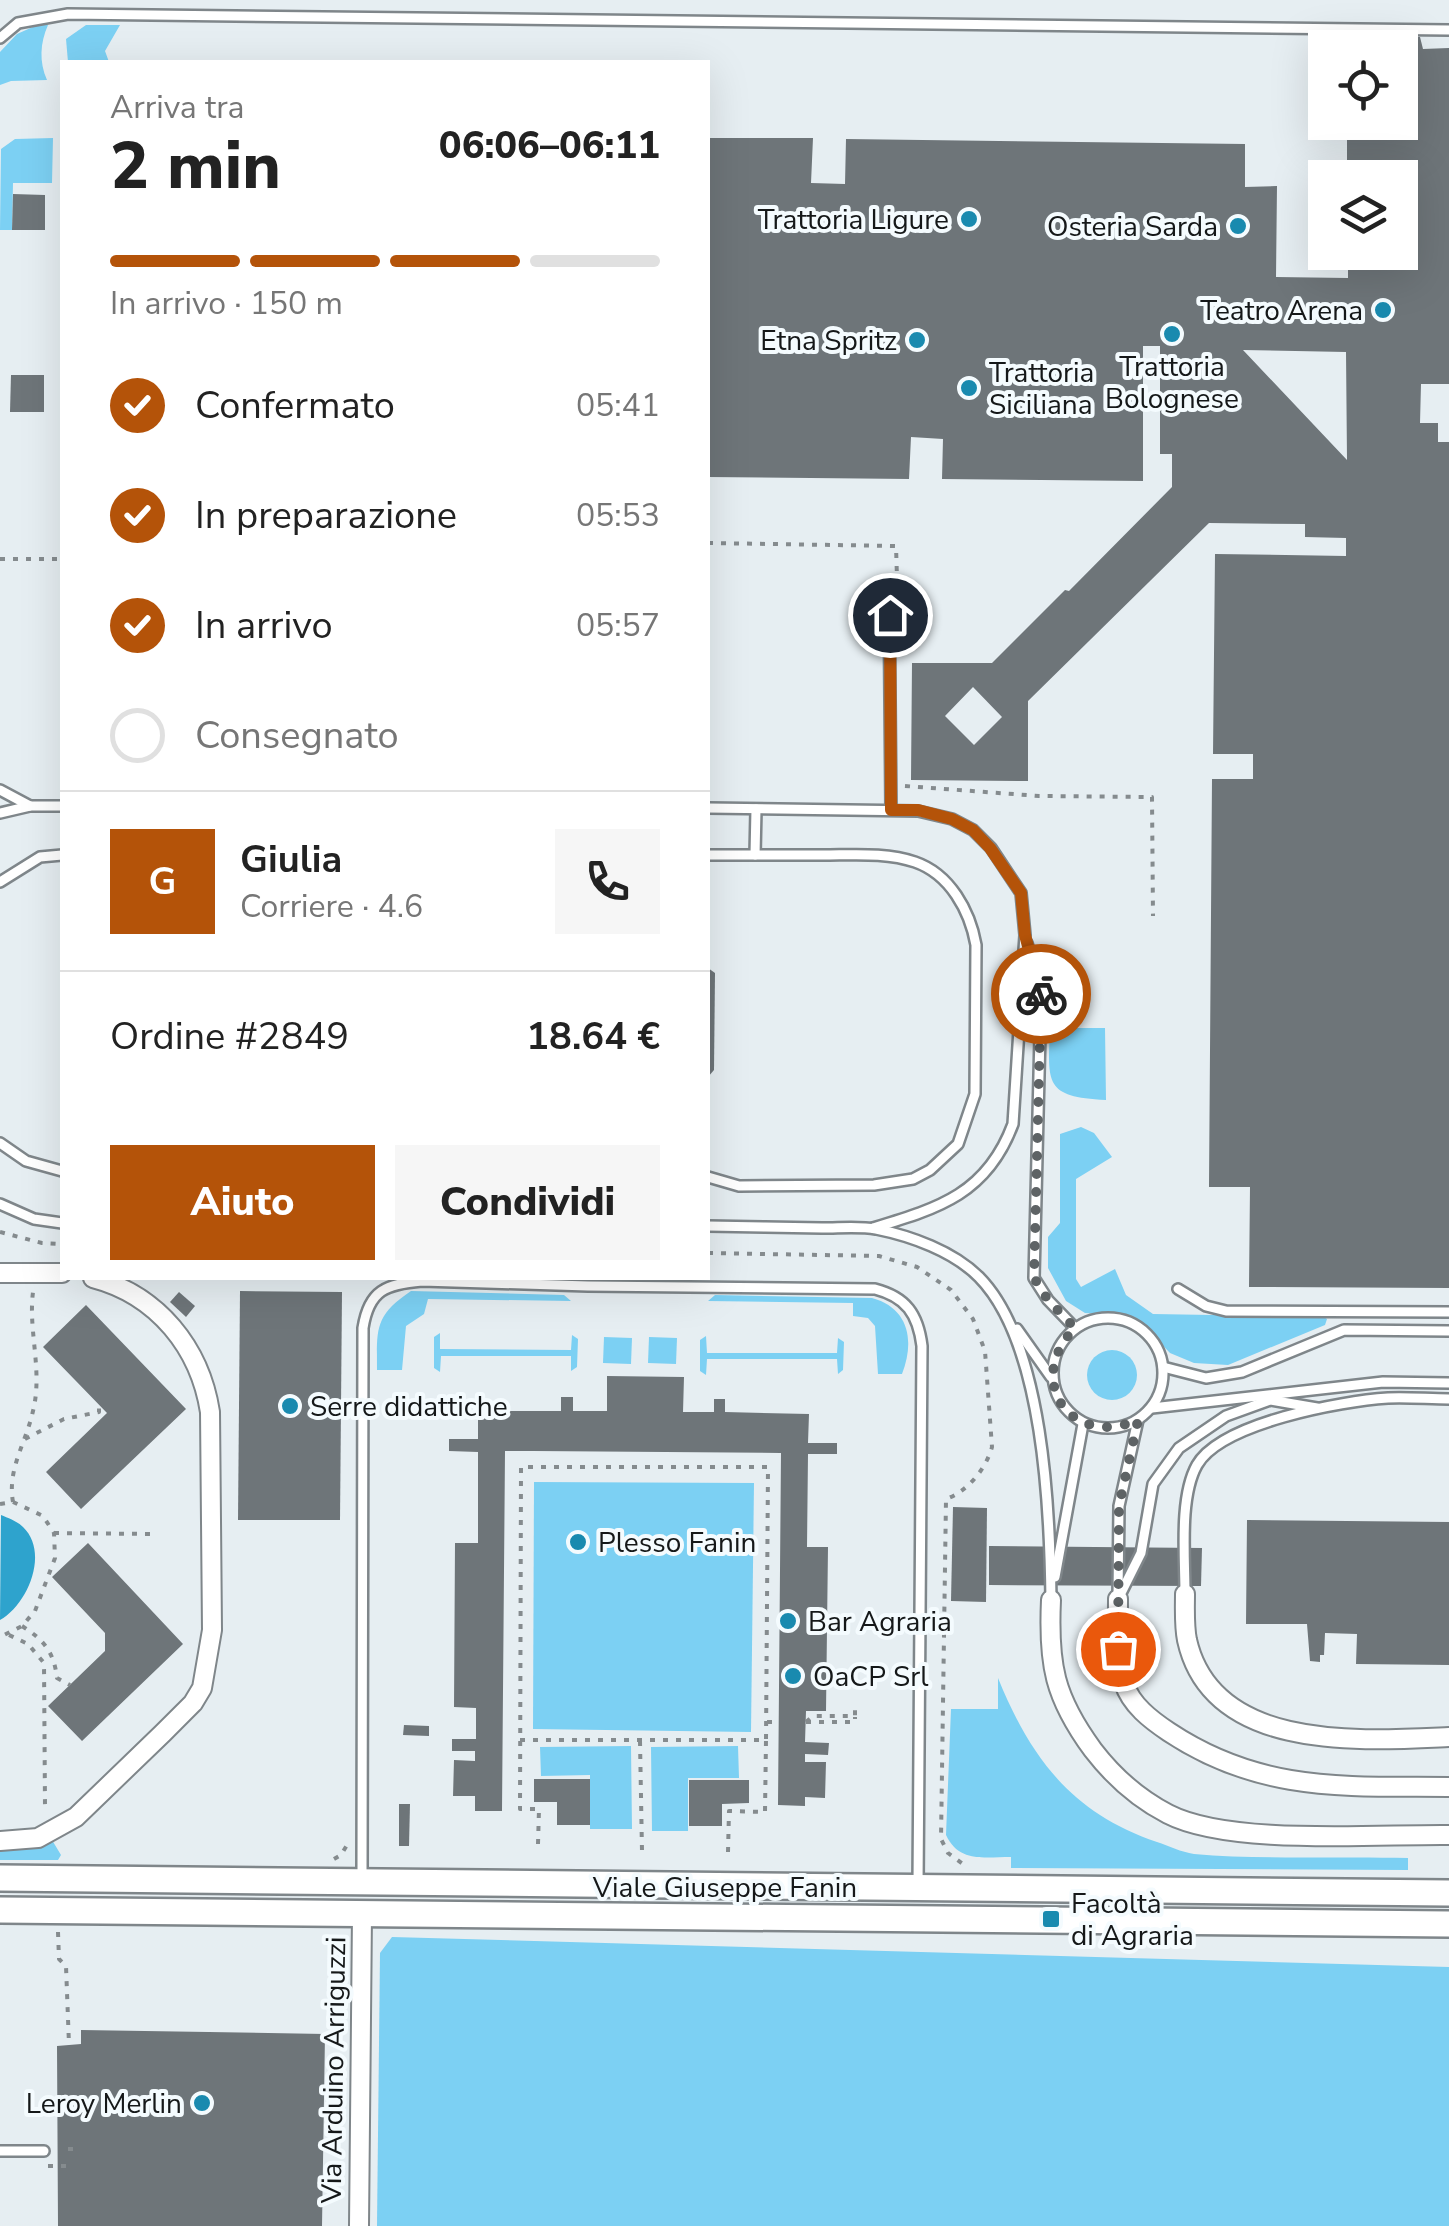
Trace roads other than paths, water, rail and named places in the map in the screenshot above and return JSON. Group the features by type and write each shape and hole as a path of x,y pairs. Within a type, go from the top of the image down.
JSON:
{"main road":[{"name":"Viale Giuseppe Fanin","path":"0,1878 1449,1893"},
{"name":"Viale Giuseppe Fanin","path":"0,1910 1449,1924"}],"street":[{"path":"0,1273 60,1272"},
{"path":"0,1841 38,1838 59,1828 98,1798 193,1702 208,1670 212,1630 210,1412 202,1373 166,1319 126,1289 99,1280"},
{"path":"1184,1594 1187,1639 1202,1677 1222,1701 1244,1717 1272,1728 1340,1737 1449,1736"},
{"path":"1051,1600 1049,1648 1062,1701 1104,1764 1133,1791 1170,1815 1206,1828 1265,1834 1449,1835"},
{"path":"1118,1600 1118,1649 1125,1686 1146,1717 1179,1738 1262,1775 1303,1784 1449,1786"},
{"path":"918,1888 918,1918"},
{"name":"Via Arduino Arriguzzi","path":"359,2226 362,1914"}],"lane":[{"path":"0,38 18,23 68,14 1449,30"},
{"path":"891,810 893,584"},
{"path":"0,790 30,806"},
{"path":"0,813 30,806 60,806"},
{"path":"710,808 918,810 952,819 973,830 990,848 1021,893 1025,935 1013,1124 1006,1143 985,1174 955,1198 931,1211 873,1228"},
{"path":"755,855 756,809"},
{"path":"0,882 40,857 60,855"},
{"path":"710,855 892,858 916,862 946,884 961,902 976,945 975,1094 958,1144 930,1170 912,1179 874,1186 739,1186 710,1178"},
{"path":"1025,935 1041,994 1034,1278 1048,1300 1075,1328"},
{"path":"0,1143 26,1161 60,1171"},
{"path":"0,1204 18,1214 60,1224"},
{"path":"710,1226 873,1228 948,1254 978,1276 1052,1378 1057,1397 1068,1413 1083,1424 1120,1428 1138,1420 1152,1408 1160,1392 1162,1367 1154,1342 1142,1329 1126,1320 1108,1318 1091,1320 1075,1328 1054,1359 1052,1378"},
{"path":"362,1882 363,1328 367,1305 381,1290 400,1282 422,1281 875,1289 895,1294 910,1308 920,1327 922,1346 918,1888"},
{"path":"1178,1289 1206,1306 1226,1311 1449,1312"},
{"path":"1001,1306 1018,1342 1043,1446 1051,1600"},
{"path":"1162,1367 1206,1378 1242,1372 1344,1330 1449,1331"},
{"path":"1152,1408 1383,1382 1449,1383"},
{"path":"1184,1594 1188,1488 1198,1463 1217,1442 1320,1408 1387,1398 1449,1399"},
{"path":"1118,1600 1141,1553 1154,1484 1179,1448 1226,1416 1270,1400 1320,1408"},
{"path":"1118,1600 1119,1506 1138,1420"},
{"path":"1051,1600 1083,1424"},
{"path":"0,2151 44,2151"}],"place":[{"name":"Trattoria Ligure","path":"969,219"},
{"name":"Osteria Sarda","path":"1238,226"},
{"name":"Teatro Arena","path":"1383,310"},
{"name":"Trattoria Bolognese","path":"1172,334"},
{"name":"Etna Spritz","path":"917,340"},
{"name":"Trattoria Siciliana","path":"969,388"},
{"name":"Serre didattiche","path":"290,1406"},
{"name":"Plesso Fanin","path":"578,1542"},
{"name":"Bar Agraria","path":"788,1621"},
{"name":"OaCP Srl","path":"793,1676"},
{"name":"Facoltà di Agraria","path":"1051,1919"},
{"name":"Leroy Merlin","path":"202,2103"}]}
